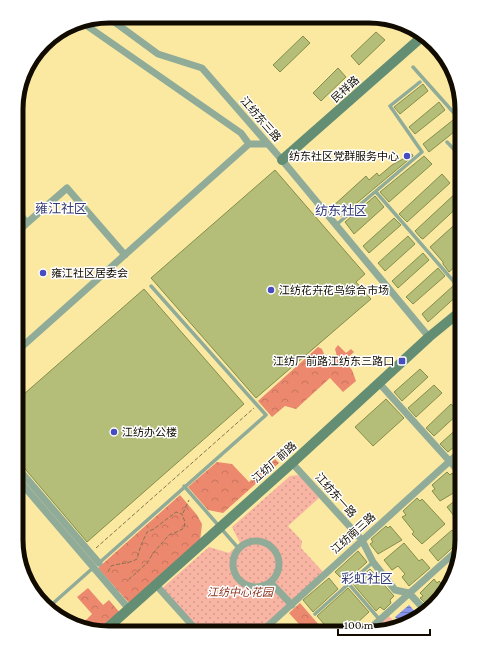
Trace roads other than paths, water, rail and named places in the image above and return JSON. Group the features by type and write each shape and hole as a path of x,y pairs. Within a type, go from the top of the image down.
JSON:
{"main road":[{"name":"民祥路","path":"281,159 415,37"},
{"name":"民祥路","path":"281,159 419,40"},
{"name":"江纺厂前路","path":"110,626 292,463 429,337 455,316"}],"street":[{"name":"江纺东三路","path":"116,23 158,54 202,68 281,159 429,337"},
{"path":"87,26 241,133 249,144"},
{"path":"23,346 249,144 268,144"},
{"path":"23,227 67,188 125,254"},
{"path":"23,218 27,223"},
{"path":"380,382 455,467"},
{"name":"江纺南三路","path":"268,626 455,456"},
{"name":"江纺东一路","path":"292,463 362,540 373,562 395,590 410,593 423,607"},
{"path":"23,474 91,554 96,565"},
{"path":"23,485 96,565 129,608"},
{"path":"252,541 267,543 277,554 279,562 278,569 276,576 270,582 264,585 249,585 242,582 237,576 234,570 235,555 245,544 252,541"},
{"path":"373,626 453,555"},
{"path":"270,582 292,605"},
{"path":"156,585 194,626"}],"lane":[{"path":"413,67 455,114"},
{"path":"336,225 422,152 390,106 420,82"},
{"path":"447,142 455,151"},
{"path":"376,192 455,283"},
{"path":"52,604 266,415 152,286"},
{"path":"184,486 239,549"},
{"path":"315,614 373,562"},
{"path":"348,583 380,620"}],"water":[{"path":"409,605 415,612 398,620 395,617"}],"place":[{"name":"纺东社区党群服务中心","path":"407,156"},
{"name":"雍江社区居委会","path":"43,273"},
{"name":"江纺花卉花鸟综合市场","path":"271,290"},
{"name":"江纺厂前路江纺东三路口","path":"402,361"},
{"name":"江纺办公楼","path":"114,432"}],"district":[{"name":"雍江社区","path":"61,208"},
{"name":"纺东社区","path":"341,210"},
{"name":"彩虹社区","path":"367,578"}],"park label":[{"name":"江纺中心花园","path":"240,592"}]}
